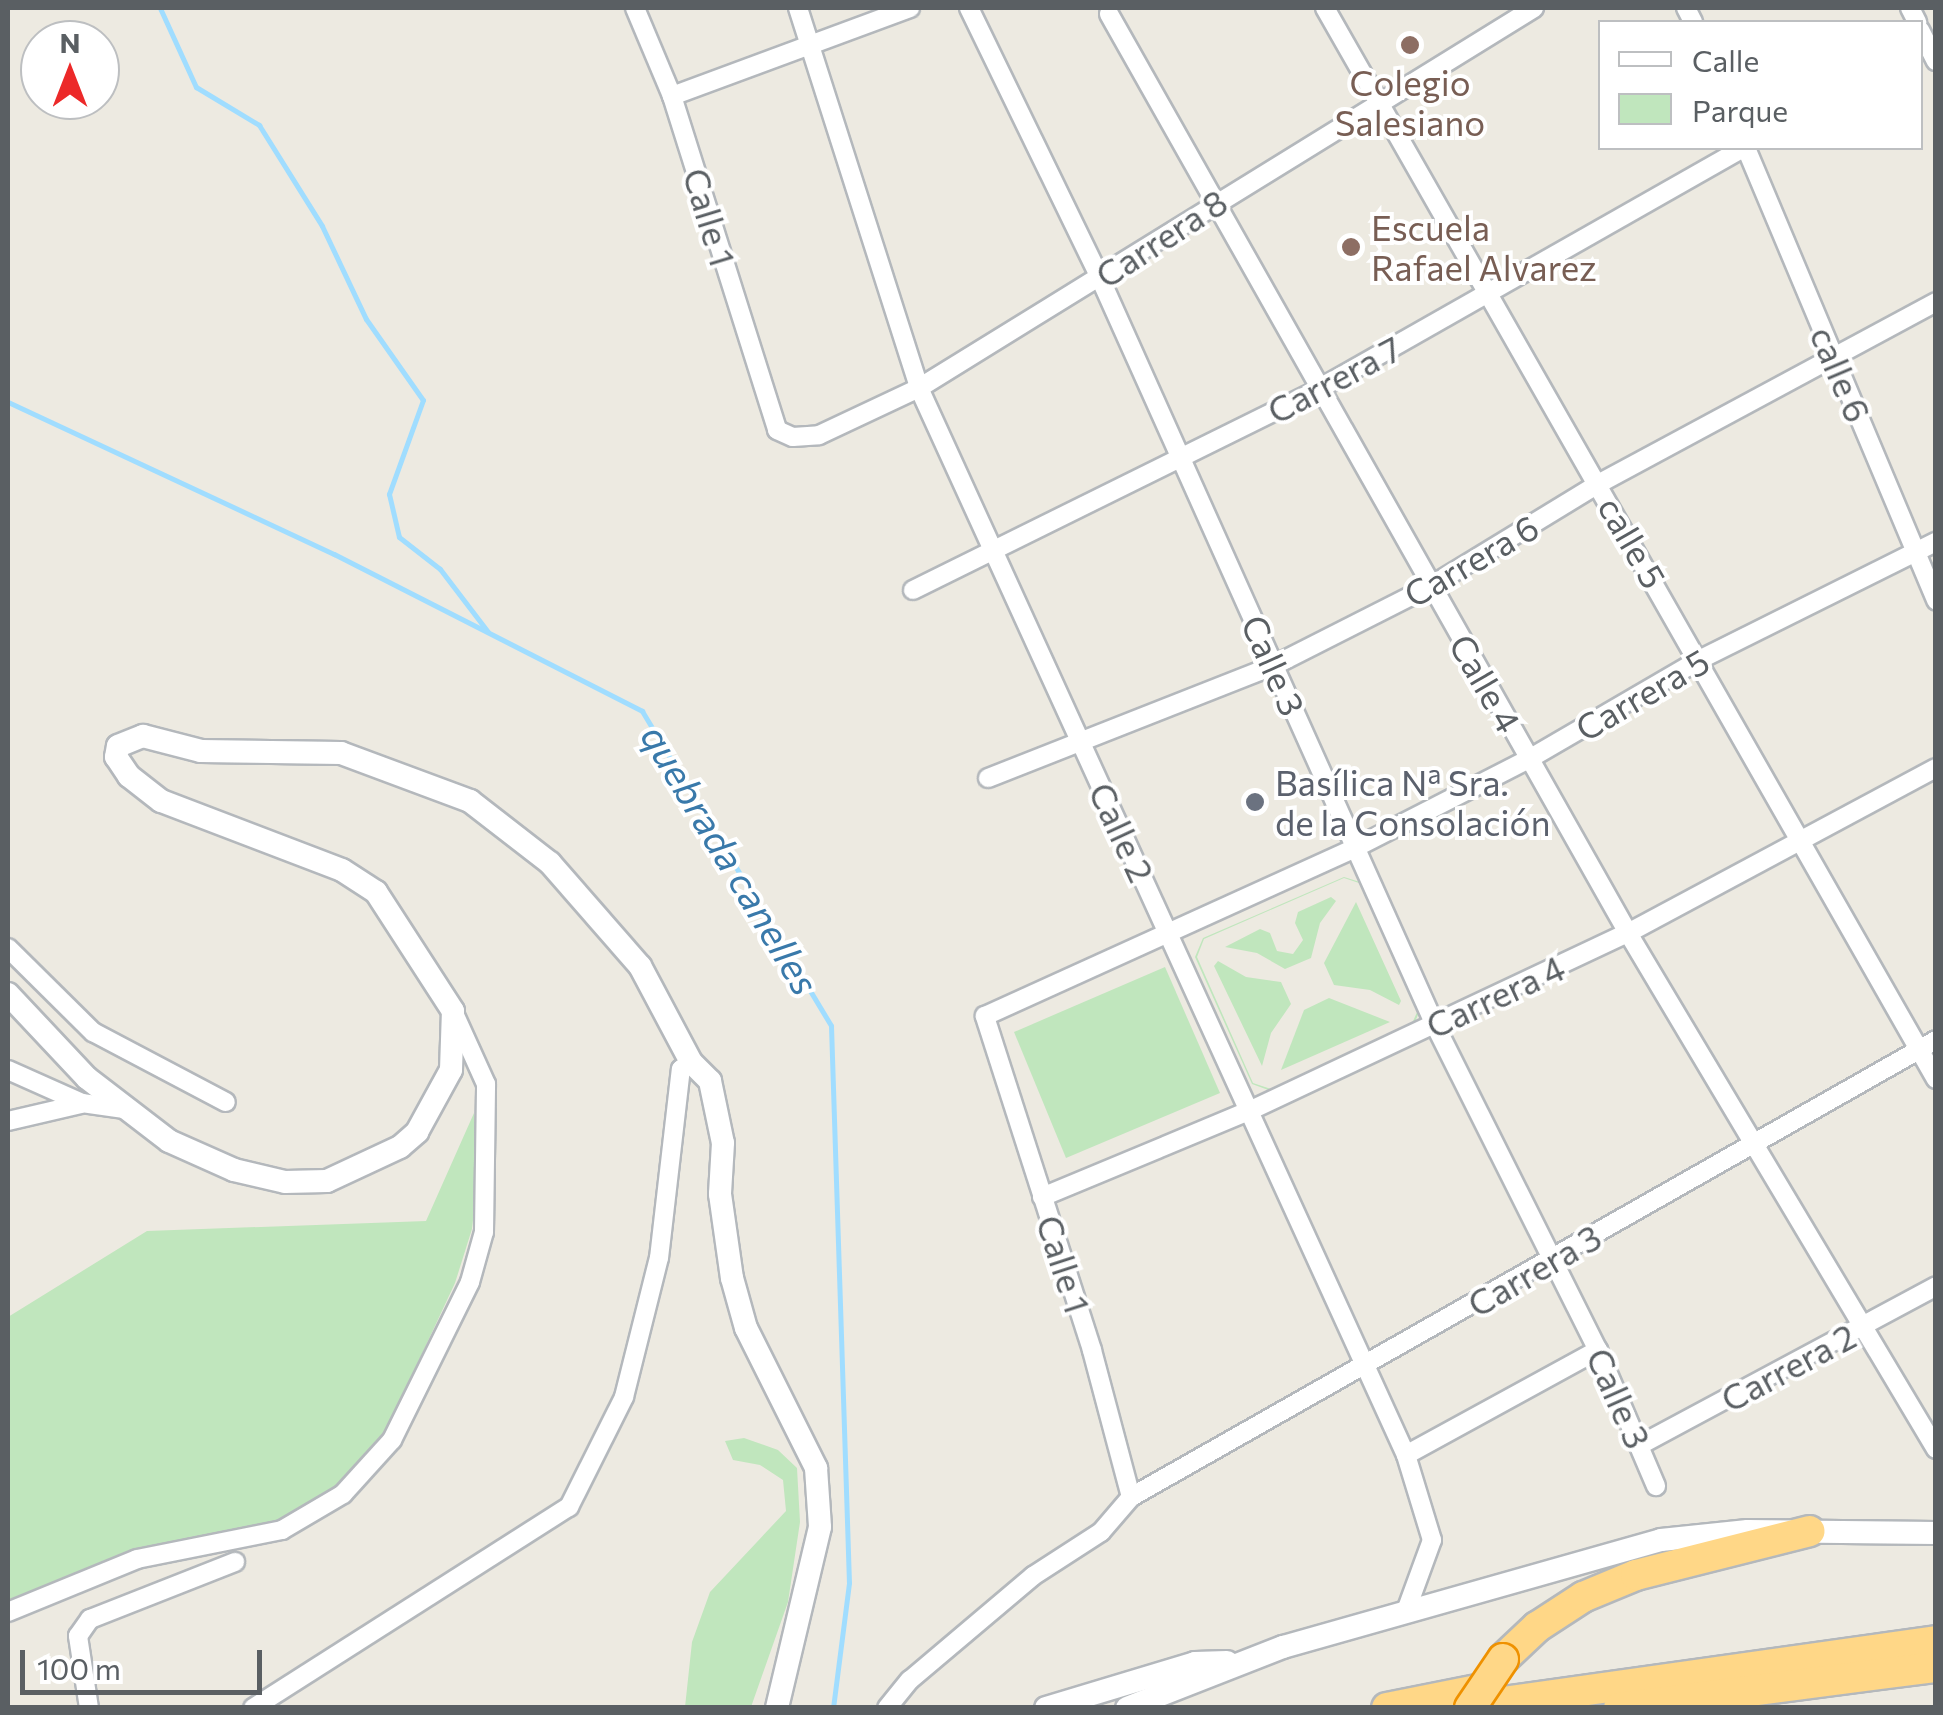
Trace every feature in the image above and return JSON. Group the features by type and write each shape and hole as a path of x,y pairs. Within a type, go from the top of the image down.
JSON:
{"highway":[{"path":"1470,1708 1503,1660 1536,1627 1618,1582 1810,1530"},
{"path":"1460,1708 1584,1686 1936,1641"},
{"path":"1619,1708 1936,1668"},
{"path":"1387,1708 1556,1681 1584,1686"}],"street":[{"name":"Calle 1","path":"634,8 672,96 777,430"},
{"name":"Calle 2","path":"798,8 919,388 990,552 1406,1455 1432,1540 1406,1611"},
{"path":"672,96 910,8"},
{"name":"Calle 3","path":"969,8 1100,278 1435,1024 1598,1350 1656,1486"},
{"name":"calle 5","path":"1326,8 1376,105 1927,1044 1936,1079"},
{"name":"Carrera 8","path":"777,430 819,435 919,388 1534,8"},
{"name":"Calle 4","path":"1109,14 1628,933 1757,1140 1936,1449"},
{"path":"1926,39 1936,62"},
{"name":"Carrera 7","path":"912,590 1319,389 1741,150"},
{"name":"calle 6","path":"1746,150 1936,601"},
{"name":"Carrera 6","path":"988,778 1275,665 1432,586 1600,483 1936,302"},
{"name":"Carrera 5","path":"989,1034 985,1016 1170,936 1355,848 1529,758 1701,659 1936,542"},
{"path":"8,1612 137,1559 282,1530 342,1494 392,1440 470,1282 484,1232 486,1084 453,1011 376,892 342,870 161,801 129,776 116,757 118,746 143,736 201,750 341,753 470,800 589,902 640,966 691,1062 710,1081 719,1116 720,1194 746,1328 810,1444 821,1493 814,1560 777,1708"},
{"name":"Carrera 4","path":"1042,1197 1249,1111 1628,933 1801,835 1936,768"},
{"path":"8,948 92,1032 226,1102"},
{"path":"8,994 123,1109 169,1141 234,1170 286,1182 327,1181 400,1147 416,1132 451,1070 453,1011"},
{"name":"Calle 1","path":"989,1034 1131,1497"},
{"name":"Carrera 3","path":"888,1708 910,1680 1033,1576 1102,1532 1131,1497 1927,1044"},
{"path":"253,1708 569,1507 624,1397 658,1258 680,1069 691,1062"},
{"path":"8,1070 82,1104 123,1109"},
{"path":"8,1121 82,1104"},
{"name":"Carrera 2","path":"1640,1444 1868,1326 1936,1286"},
{"path":"1406,1455 1598,1350"},
{"path":"1126,1708 1236,1661 1660,1540 1810,1530 1936,1533"},
{"path":"90,1708 78,1636 90,1620 235,1562"},
{"path":"1046,1708 1195,1663 1236,1661"}],"green space":[{"path":"1344,877 1363,883 1420,1010 1412,1029 1271,1091 1252,1084 1195,957 1203,938","holes":["1344,878 1362,884 1418,1010 1410,1028 1271,1089 1253,1083 1197,957 1204,939"]},
{"path":"1331,897 1336,901 1320,923 1311,958 1285,969 1257,953 1225,947 1260,929 1270,933 1277,951 1293,954 1303,940 1295,923 1298,912"},
{"path":"1356,902 1401,1001 1399,1005 1370,990 1334,985 1324,963"},
{"path":"1218,961 1246,977 1281,982 1291,1004 1271,1033 1262,1066 1214,966"},
{"path":"1165,967 1220,1093 1066,1158 1014,1032"},
{"path":"1329,998 1390,1022 1281,1070 1304,1010"},
{"path":"474,1113 478,1176 472,1229 455,1283 364,1478 282,1530 137,1559 8,1612 8,1317 147,1231 426,1221"},
{"path":"744,1438 778,1450 797,1468 800,1522 788,1602 751,1707 685,1707 692,1642 710,1592 786,1511 783,1480 760,1465 733,1460 725,1441"}],"waterway":[{"path":"160,8 196,87 259,125 322,226 366,319 423,400 389,494 399,537 440,569 488,632"},
{"name":"quebrada canelles","path":"8,402 334,554 642,711 831,1026 849,1583 833,1708"}],"place":[{"name":"Colegio Salesiano","path":"1410,45"},
{"name":"Escuela Rafael Alvarez","path":"1351,247"},
{"name":"Basílica Nª Sra. de la Consolación","path":"1255,802"}]}
